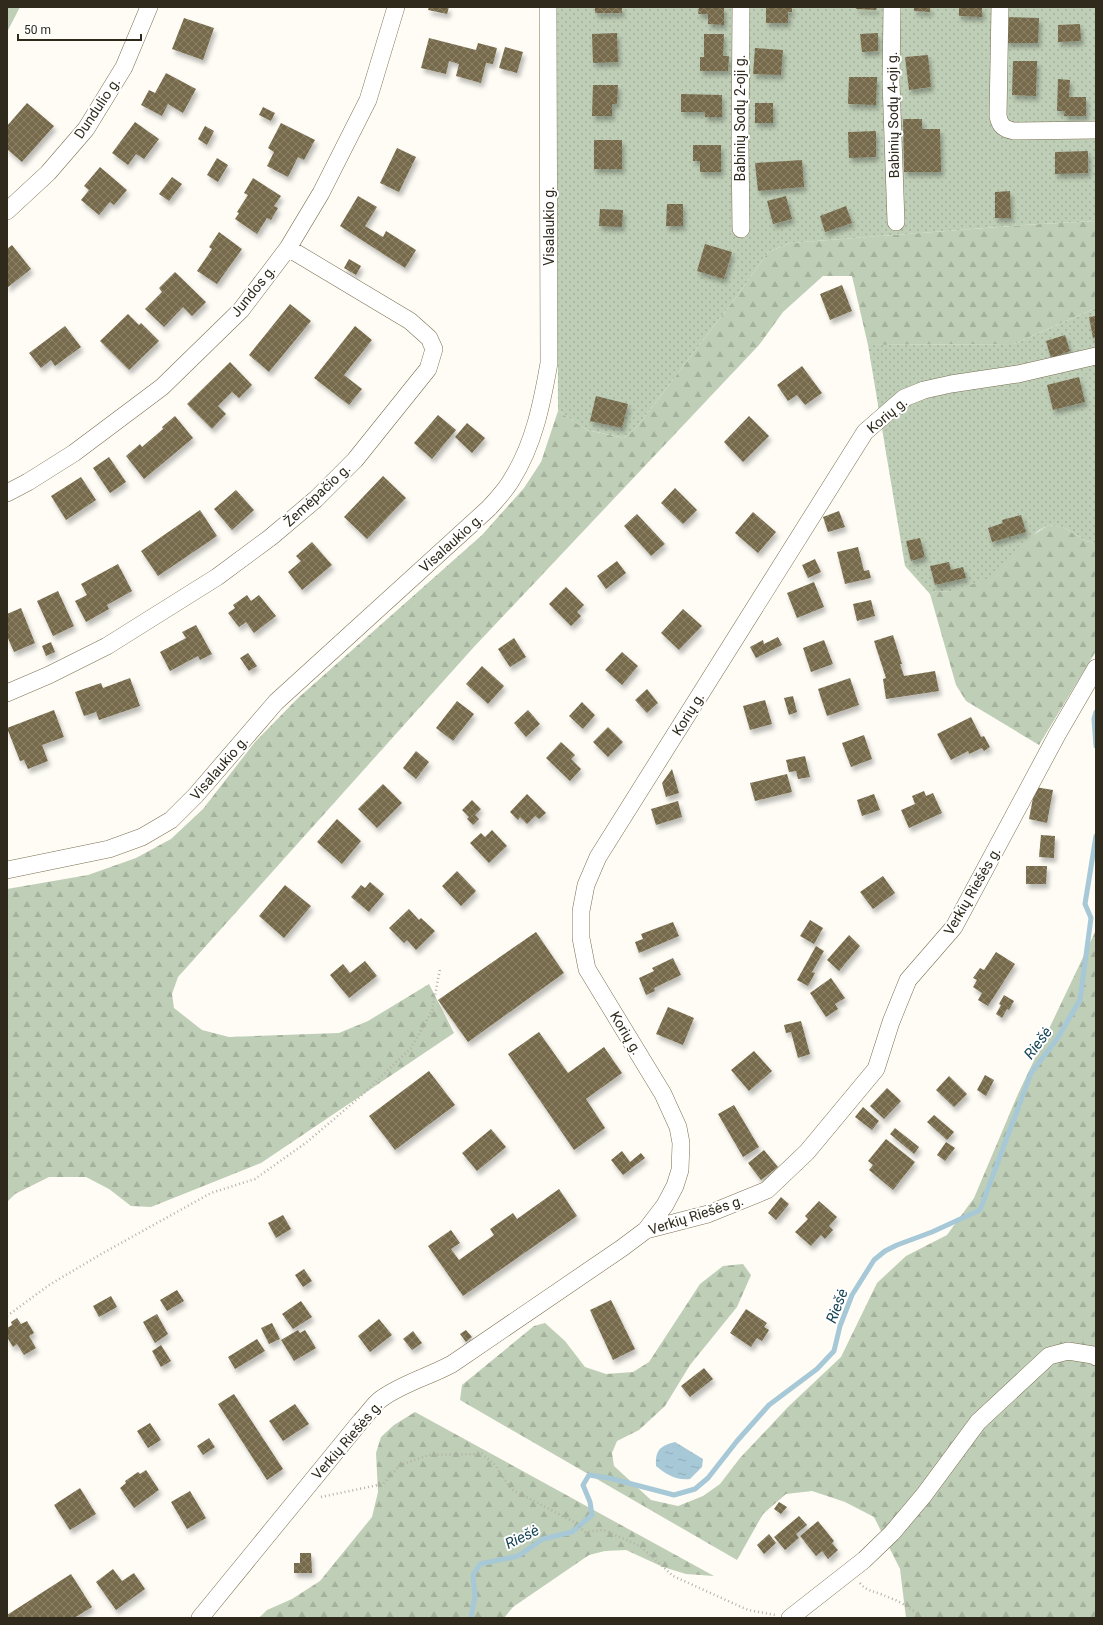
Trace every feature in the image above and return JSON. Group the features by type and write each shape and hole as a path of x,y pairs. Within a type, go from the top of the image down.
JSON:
{"street":[{"name":"Dundulio g.","path":"7,211 48,173 86,129 124,67 149,7"},
{"name":"Jundos g.","path":"7,493 28,482 74,452 162,387 241,310 288,248 321,192 368,100 396,7"},
{"name":"Visalaukio g.","path":"7,870 109,849 142,837 171,820 196,795 276,702 489,508 512,480 530,442 542,404 549,363 548,7"},
{"name":"Babinių Sodų 2-oji g.","path":"741,7 741,229"},
{"name":"Babinių Sodų 4-oji g.","path":"892,7 891,82 896,222"},
{"path":"1000,7 998,116 1002,127 1007,130 1014,131 1096,130"},
{"name":"Žemėpačio g.","path":"7,693 49,675 107,646 217,577 271,537 316,499 355,460 428,369 434,349 429,338 410,321 288,248"},
{"name":"Korių g.","path":"646,1230 665,1205 675,1186 680,1170 681,1142 678,1127 663,1094 587,968 581,938 581,911 586,886 598,857 865,432 904,398 924,390 951,384 1018,374 1096,356"},
{"name":"Verkių Riešės g.","path":"200,1618 360,1422 381,1400 411,1381 431,1375 452,1364 616,1253 646,1230 708,1214 767,1190 807,1152 876,1069 891,1022 908,980 954,927 1057,734 1096,668"},
{"path":"786,1617 864,1560 895,1530 924,1495 978,1422 1049,1356 1068,1350 1093,1355 1096,1357"}],"path":[{"path":"7,1316 49,1285 103,1253 211,1193 255,1178 307,1142 361,1096 411,1048 432,1011 440,969"},
{"path":"294,1502 383,1484 400,1465 428,1455 482,1454 495,1465 511,1489 574,1522 585,1532 604,1530 640,1546 673,1576 748,1610 786,1617"},
{"path":"850,1571 865,1589 884,1595 914,1610 921,1618"}],"green space":[{"path":"7,7 20,7 7,32"},
{"path":"557,7 1096,7 1096,221 1023,225 790,243 768,252 737,296 636,428 624,438 587,430 558,411"},
{"path":"1096,221 1096,308 1014,344 868,345 852,276 823,276 783,312 759,345 473,648 178,977 172,994 174,1008 202,1030 229,1037 339,1033 368,1021 429,984 454,1033 261,1163 151,1207 131,1206 109,1189 86,1177 49,1177 15,1194 7,1202 7,889 88,875 136,858 171,839 203,809 255,742 297,699 482,535 524,488 541,462 558,411 587,430 624,438 636,428 737,296 768,252 790,243 1023,225"},
{"path":"1096,308 1096,543 1086,541 1063,527 1048,525 1038,531 987,579 951,592 936,591 930,594 905,566 868,345 1014,344"},
{"path":"1048,525 1063,527 1086,541 1096,543 1096,651 1039,745 966,701 956,685 930,594 936,591 951,592"},
{"path":"1096,930 1096,1618 906,1618 900,1569 874,1517 845,1502 812,1491 786,1494 763,1514 737,1560 460,1400 462,1385 534,1326 545,1323 565,1341 585,1367 606,1374 633,1372 649,1362 700,1284 723,1266 743,1264 751,1275 737,1307 690,1365 665,1406 639,1430 617,1441 612,1453 614,1466 651,1500 678,1506 703,1496 720,1484 740,1458 788,1407 841,1357 877,1283 906,1256 947,1235 974,1198 1018,1094"},
{"path":"415,1412 714,1576 686,1574 663,1567 626,1550 605,1551 589,1555 513,1607 504,1618 259,1618 267,1610 292,1599 320,1581 372,1517 378,1492 376,1453 381,1437 394,1425"}],"water":[{"path":"675,1442 703,1459 702,1467 690,1479 680,1479 672,1476 663,1472 656,1466 656,1456 658,1452 662,1447"}],"building":[{"path":"429,7 449,7 447,14 428,10"},
{"path":"595,7 622,7 622,13 595,13"},
{"path":"699,7 724,7 724,25 708,24 708,14 698,14"},
{"path":"766,7 792,7 792,12 788,12 788,23 766,23"},
{"path":"856,7 877,7 876,10 856,9"},
{"path":"914,7 930,7 930,12 914,11"},
{"path":"959,7 982,7 982,17 959,16"},
{"path":"1006,17 1039,18 1038,43 1006,43"},
{"path":"184,18 214,28 203,60 172,49"},
{"path":"1080,24 1081,41 1058,42 1058,25"},
{"path":"617,33 618,62 593,63 592,34"},
{"path":"878,33 878,51 862,52 860,34"},
{"path":"704,34 724,34 723,56 729,56 728,71 700,71 700,57 704,57"},
{"path":"429,38 476,50 478,43 497,48 493,64 486,63 481,83 456,76 459,64 449,61 446,74 421,68"},
{"path":"505,47 523,52 517,73 499,68"},
{"path":"755,48 783,50 781,75 753,74"},
{"path":"928,55 931,87 909,90 905,57"},
{"path":"1013,61 1037,61 1036,96 1012,95"},
{"path":"166,73 196,89 183,113 168,104 162,116 141,105 149,90 155,93"},
{"path":"849,77 877,77 876,105 848,104"},
{"path":"1058,79 1070,80 1069,97 1086,97 1086,116 1064,116 1065,111 1057,111"},
{"path":"593,85 618,85 617,104 612,104 612,116 592,116"},
{"path":"681,94 722,95 722,117 705,117 705,112 681,112"},
{"path":"27,103 54,126 22,162 7,149 7,126"},
{"path":"755,103 773,103 773,123 755,123"},
{"path":"263,107 275,113 271,121 259,115"},
{"path":"903,119 922,119 922,129 940,129 941,172 904,172"},
{"path":"135,122 159,139 144,159 136,154 128,165 112,153"},
{"path":"281,123 315,140 304,160 298,157 288,177 267,166 274,152 268,148"},
{"path":"205,126 214,131 207,145 198,139"},
{"path":"876,131 876,157 849,158 848,132"},
{"path":"594,140 622,140 622,169 594,169"},
{"path":"693,145 721,145 721,172 700,172 700,161 693,161"},
{"path":"397,148 416,157 399,192 380,183"},
{"path":"1088,151 1088,173 1055,174 1055,152"},
{"path":"217,158 228,165 218,182 207,175"},
{"path":"802,160 804,187 758,191 755,163"},
{"path":"100,167 127,190 114,205 110,202 99,215 81,200 89,190 84,186"},
{"path":"172,177 182,184 169,201 159,194"},
{"path":"253,178 281,196 274,206 278,208 271,220 267,218 257,234 235,219 239,213 237,212 248,195 244,193"},
{"path":"1010,191 1011,218 995,218 995,192"},
{"path":"358,196 377,207 365,226 383,237 386,231 416,250 405,268 340,226"},
{"path":"786,196 792,219 773,224 767,201"},
{"path":"667,204 683,204 683,226 666,226"},
{"path":"846,206 852,223 825,232 820,216"},
{"path":"600,209 623,210 622,227 599,226"},
{"path":"219,232 242,249 217,284 197,271 212,249 209,247"},
{"path":"705,244 732,252 724,279 697,271"},
{"path":"12,245 31,269 7,288 7,249"},
{"path":"349,259 361,266 356,275 344,268"},
{"path":"175,272 206,302 192,316 183,307 164,327 145,309 162,292 159,288"},
{"path":"842,285 852,311 830,320 820,294"},
{"path":"290,304 311,321 269,372 249,355"},
{"path":"128,314 139,325 141,323 159,341 129,370 100,341"},
{"path":"1096,316 1096,337 1093,338 1089,317"},
{"path":"65,326 81,347 55,366 51,360 41,368 29,353"},
{"path":"355,326 372,340 344,375 362,389 349,405 314,378"},
{"path":"1065,335 1070,351 1051,358 1046,341"},
{"path":"230,362 252,385 239,398 232,392 218,406 226,414 212,429 187,404"},
{"path":"802,366 822,393 805,405 797,395 788,401 777,385"},
{"path":"1079,377 1085,402 1053,410 1047,385"},
{"path":"596,396 628,404 622,428 590,421"},
{"path":"438,415 456,430 432,459 414,443"},
{"path":"175,416 193,438 144,479 126,456 140,444 142,447 163,429 162,427"},
{"path":"749,416 769,436 743,462 724,442"},
{"path":"467,423 485,438 472,453 455,437"},
{"path":"109,457 126,482 110,493 93,468"},
{"path":"383,476 406,498 367,539 344,517"},
{"path":"81,477 96,500 66,520 51,496"},
{"path":"675,488 697,510 683,524 661,503"},
{"path":"236,490 254,510 232,530 214,509"},
{"path":"200,510 217,536 158,576 141,551"},
{"path":"839,511 845,527 828,532 823,517"},
{"path":"753,512 776,532 758,553 735,533"},
{"path":"637,514 665,544 651,556 624,526"},
{"path":"1021,515 1026,532 992,542 988,528 1003,523 1002,520"},
{"path":"920,538 925,557 911,561 906,541"},
{"path":"312,542 332,565 302,590 288,572 301,561 296,556"},
{"path":"858,547 864,571 869,570 871,578 845,584 837,552"},
{"path":"815,559 821,572 808,578 802,565"},
{"path":"617,561 626,573 606,589 597,576"},
{"path":"949,562 951,570 963,567 966,578 935,585 930,566"},
{"path":"118,564 132,591 107,605 109,609 86,622 75,601 87,595 81,584"},
{"path":"814,582 824,607 797,618 787,593"},
{"path":"566,587 584,605 577,612 581,616 571,626 549,604"},
{"path":"58,591 74,626 53,636 37,601"},
{"path":"247,595 251,601 259,595 276,616 254,633 246,622 239,627 228,613 235,608 233,605"},
{"path":"871,600 875,616 857,621 853,604"},
{"path":"21,608 35,643 14,652 7,636 7,614"},
{"path":"683,609 702,626 679,650 661,633"},
{"path":"196,625 212,654 200,660 198,656 170,671 160,652 186,638 182,632"},
{"path":"893,635 904,676 935,671 939,691 886,699 883,679 886,678 874,641"},
{"path":"778,637 782,645 756,658 750,647 763,640 764,644"},
{"path":"514,638 526,657 510,667 498,649"},
{"path":"824,640 833,664 811,672 803,648"},
{"path":"51,642 55,652 46,656 42,646"},
{"path":"622,652 638,666 622,685 605,670"},
{"path":"248,653 257,666 249,671 240,658"},
{"path":"482,666 504,686 488,704 466,684"},
{"path":"130,678 140,706 99,720 96,712 84,716 75,692 101,683 103,688"},
{"path":"850,678 859,705 827,716 818,689"},
{"path":"647,689 658,703 647,713 635,700"},
{"path":"793,696 797,712 789,715 784,698"},
{"path":"765,700 772,724 750,730 743,706"},
{"path":"457,701 474,714 453,741 436,728"},
{"path":"582,702 595,715 583,729 569,716"},
{"path":"54,710 64,737 42,745 48,761 28,769 24,760 20,761 7,728"},
{"path":"528,710 540,724 526,737 514,723"},
{"path":"971,717 981,737 984,736 990,747 984,751 982,748 969,754 968,751 951,760 937,734"},
{"path":"608,727 623,742 608,757 593,742"},
{"path":"864,735 872,759 851,767 842,743"},
{"path":"561,742 575,755 571,759 581,769 570,781 546,758"},
{"path":"416,751 429,762 416,779 403,768"},
{"path":"805,756 810,777 798,779 796,771 789,772 786,760"},
{"path":"672,769 679,793 666,797 662,783"},
{"path":"787,774 792,792 755,801 750,783"},
{"path":"383,784 402,803 377,828 358,809"},
{"path":"1035,787 1053,790 1047,823 1029,819"},
{"path":"924,791 926,796 933,793 942,813 909,828 901,810 915,804 912,796"},
{"path":"527,794 546,813 539,819 535,816 527,824 520,817 518,820 510,812"},
{"path":"874,794 880,810 862,816 857,800"},
{"path":"472,800 481,809 475,815 479,819 473,825 467,819 469,817 462,810"},
{"path":"678,801 682,817 656,825 651,809"},
{"path":"337,819 361,841 342,864 317,842"},
{"path":"492,830 507,846 489,863 470,843 481,833 485,837"},
{"path":"1041,835 1055,836 1054,858 1039,857"},
{"path":"1026,866 1047,866 1046,884 1026,884"},
{"path":"457,871 476,891 461,906 442,886"},
{"path":"883,876 895,893 873,909 860,892"},
{"path":"370,882 384,894 369,912 351,897 361,885 365,888"},
{"path":"285,885 311,906 284,938 259,916"},
{"path":"409,909 419,920 421,918 435,931 416,950 407,940 404,943 389,928"},
{"path":"810,920 823,928 814,944 800,936"},
{"path":"673,922 679,936 639,953 635,942 643,939 641,934"},
{"path":"536,932 564,973 468,1042 438,1000"},
{"path":"849,935 860,946 839,971 827,960"},
{"path":"816,946 824,951 812,972 815,973 808,986 797,980"},
{"path":"996,952 1015,964 988,1006 978,1000 982,993 973,987 977,980 973,978 980,968 984,970"},
{"path":"673,958 681,975 654,988 655,991 646,995 639,978 654,971 652,968"},
{"path":"365,961 377,976 349,998 330,975 343,964 350,973"},
{"path":"831,978 845,998 835,1004 838,1009 826,1017 810,993"},
{"path":"1004,995 1014,1001 1002,1018 996,1014"},
{"path":"668,1007 694,1018 683,1045 656,1034"},
{"path":"801,1021 810,1054 798,1058 791,1032 786,1033 784,1025"},
{"path":"539,1032 568,1073 604,1047 622,1073 586,1099 605,1128 574,1150 508,1054"},
{"path":"754,1051 772,1071 749,1091 731,1070"},
{"path":"429,1071 455,1105 395,1150 369,1116"},
{"path":"985,1075 994,1080 986,1096 977,1090"},
{"path":"949,1076 967,1094 954,1107 936,1090"},
{"path":"887,1088 901,1101 884,1119 870,1106"},
{"path":"734,1105 759,1147 743,1157 718,1114"},
{"path":"863,1107 879,1121 872,1130 855,1117"},
{"path":"934,1115 954,1132 947,1140 927,1122"},
{"path":"895,1128 919,1147 914,1154 890,1134"},
{"path":"491,1129 506,1147 477,1171 462,1153"},
{"path":"886,1139 915,1162 893,1190 869,1170 873,1165 868,1161"},
{"path":"946,1142 955,1148 945,1161 937,1155"},
{"path":"764,1150 778,1167 761,1180 748,1163"},
{"path":"622,1151 630,1162 641,1153 645,1158 623,1175 611,1160"},
{"path":"559,1189 577,1216 463,1296 428,1246 451,1230 460,1243 451,1249 459,1260 494,1235 490,1229 513,1213 517,1219"},
{"path":"781,1197 789,1204 776,1220 768,1213"},
{"path":"819,1201 837,1217 829,1226 833,1230 825,1239 821,1235 811,1246 795,1232 808,1219 805,1216"},
{"path":"283,1215 291,1229 276,1238 268,1223"},
{"path":"304,1269 312,1281 303,1287 295,1275"},
{"path":"177,1290 184,1301 167,1311 160,1300"},
{"path":"111,1296 117,1307 99,1317 93,1306"},
{"path":"611,1300 635,1349 613,1360 590,1310"},
{"path":"301,1301 312,1317 293,1329 282,1314"},
{"path":"746,1309 767,1323 764,1327 769,1330 762,1341 757,1338 751,1347 730,1333"},
{"path":"157,1314 168,1334 155,1343 143,1322"},
{"path":"17,1318 21,1324 27,1321 34,1333 29,1336 36,1348 24,1355 17,1344 13,1347 7,1337 7,1328 12,1325 11,1322"},
{"path":"379,1319 392,1335 370,1352 358,1336"},
{"path":"272,1323 280,1339 269,1344 261,1328"},
{"path":"298,1330 300,1333 305,1330 316,1348 294,1361 281,1340"},
{"path":"466,1330 472,1337 466,1342 460,1334"},
{"path":"413,1331 422,1343 412,1350 403,1339"},
{"path":"257,1339 265,1351 235,1369 228,1357"},
{"path":"161,1345 171,1361 161,1367 152,1351"},
{"path":"704,1368 713,1379 690,1397 681,1386"},
{"path":"234,1394 283,1469 267,1480 218,1404"},
{"path":"295,1404 309,1424 283,1441 269,1421"},
{"path":"150,1423 161,1440 148,1448 137,1431"},
{"path":"209,1438 215,1447 203,1455 197,1446"},
{"path":"146,1470 159,1490 134,1508 120,1488 126,1483 125,1481 138,1472 140,1474"},
{"path":"80,1488 96,1514 70,1530 54,1505"},
{"path":"190,1491 206,1518 187,1529 171,1502"},
{"path":"779,1502 787,1507 781,1514 774,1509"},
{"path":"799,1516 807,1525 796,1534 799,1538 785,1550 774,1537"},
{"path":"818,1521 834,1541 832,1543 838,1550 828,1559 822,1551 816,1556 800,1536"},
{"path":"769,1534 776,1543 764,1554 757,1545"},
{"path":"300,1553 311,1553 312,1573 294,1573 294,1563 300,1563"},
{"path":"113,1569 122,1581 134,1573 145,1589 116,1610 96,1582"},
{"path":"71,1574 92,1607 74,1618 7,1618 7,1615"}],"waterway":[{"name":"Riešė","path":"1096,712 1094,719 1096,746"},
{"name":"Riešė","path":"471,1618 475,1596 473,1575 480,1564 518,1556 543,1539 572,1532 592,1515 590,1502 583,1485 589,1475 609,1478 674,1495 695,1489 708,1478 737,1441 769,1405 817,1369 834,1351 840,1326 852,1295 874,1260 885,1251 897,1245 932,1232 980,1210 1031,1073 1057,1039 1080,1000 1091,918 1085,904 1096,836"}]}
